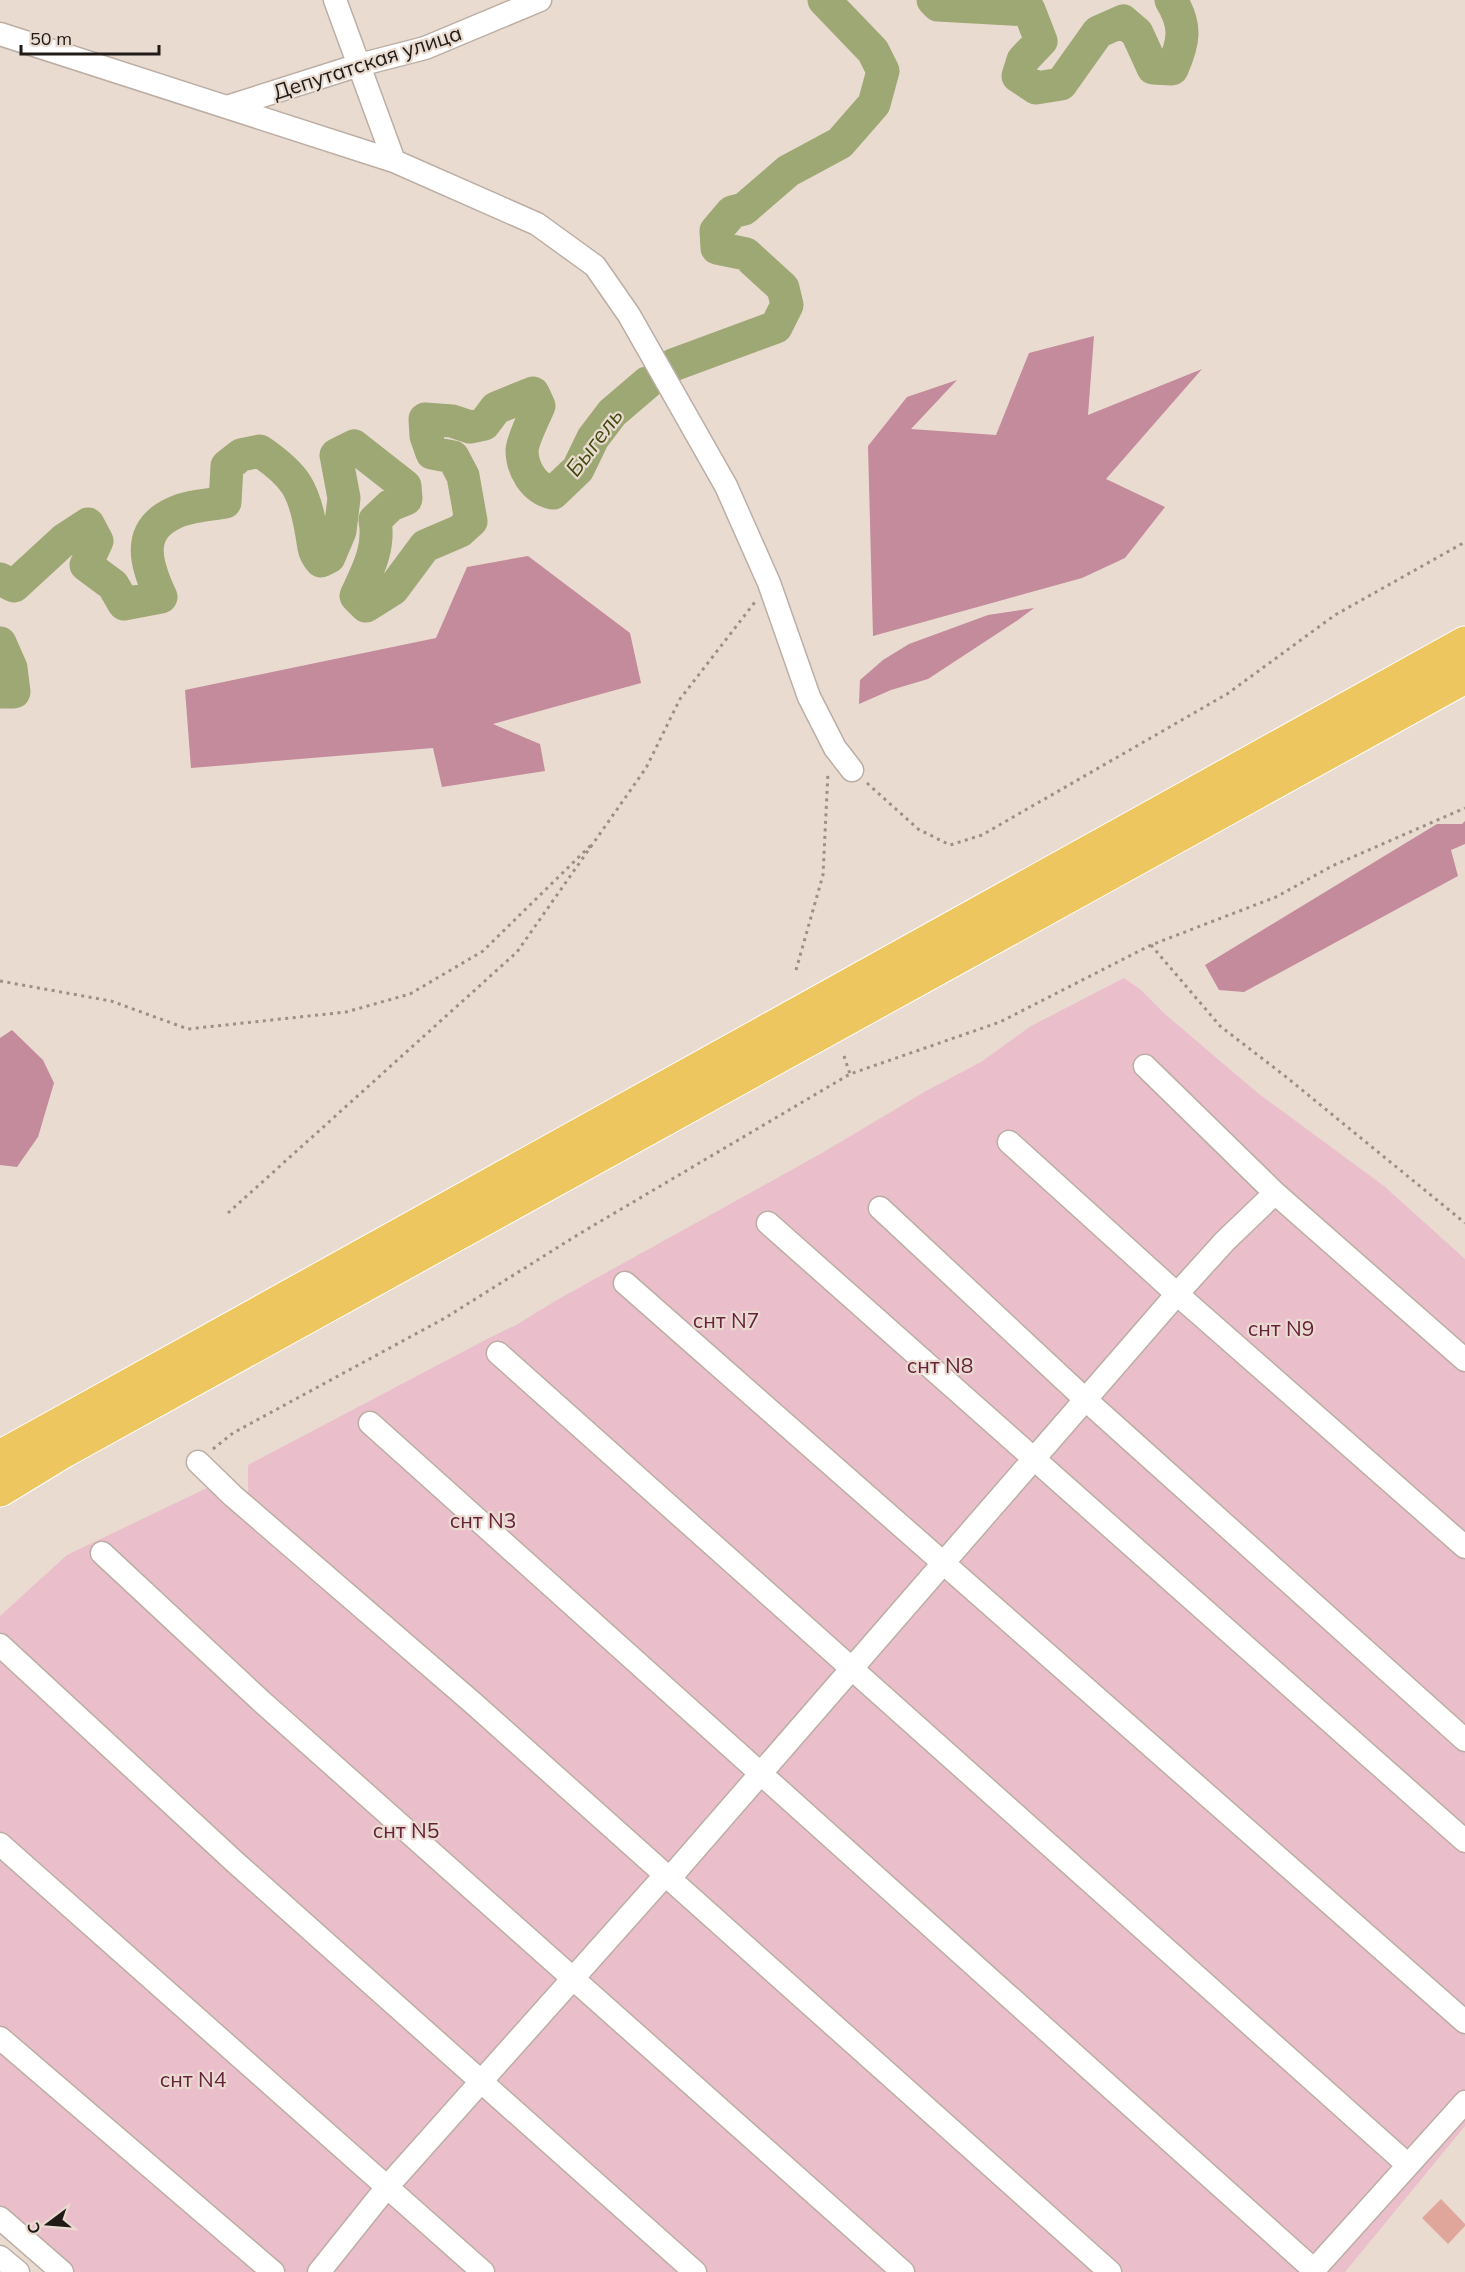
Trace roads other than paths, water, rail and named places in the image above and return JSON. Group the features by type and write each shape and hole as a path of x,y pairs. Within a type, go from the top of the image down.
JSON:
{"highway":[{"path":"0,1457 1465,644"},
{"path":"0,1490 75,1445 1465,677"}],"street":[{"path":"335,0 394,161"},
{"name":"Депутатская улица","path":"227,107 359,65 425,48 540,0"},
{"path":"0,34 394,161 537,224 595,266 629,315 726,486 770,583 809,697 835,748 852,770"},
{"path":"1145,1066 1275,1193 1465,1360"},
{"path":"1009,1142 1177,1294 1465,1547"},
{"path":"318,2272 387,2187 760,1773 1177,1294 1225,1241 1275,1193"},
{"path":"880,1208 1086,1400 1465,1740"},
{"path":"768,1223 1465,1841"},
{"path":"625,1283 1465,2022"},
{"path":"498,1353 1408,2165"},
{"path":"370,1423 1313,2271 1465,2102"},
{"path":"198,1462 233,1496 473,1703 664,1881 1095,2272"},
{"path":"208,1492 491,1730 1110,2272"},
{"path":"102,1553 261,1701 903,2272"},
{"path":"0,1644 236,1863 695,2272"},
{"path":"0,1844 483,2272"},
{"path":"0,2038 273,2272"},
{"path":"0,2218 62,2272"},
{"path":"0,2256 18,2272"}],"waterway":[{"name":"Быгель","path":"673,365 776,327 787,305 783,288 746,254 717,248 716,231 732,212 744,209 788,171 840,143 874,104 883,71 873,51 824,0"},
{"name":"Быгель","path":"933,0 938,5 1029,10 1041,41 1023,60 1018,76 1036,88 1061,84 1098,32 1123,21 1137,33 1153,68 1172,69 1181,42 1182,26 1171,0"},
{"name":"Быгель","path":"0,579 14,586 65,539 88,524 97,541 86,565 113,585 124,604 161,597 148,561 147,550 153,529 174,513 192,507 225,502 227,466 241,455 260,451 290,476 301,493 315,550 321,561 329,557 340,531 344,498 336,455 354,446 405,486 406,499 391,505 375,520 374,549 369,568 356,596 366,606 393,589 425,546 460,531 471,521 463,476 453,457 432,453 426,436 425,419 452,421 470,427 484,424 496,408 533,393 539,406 524,440 522,450 524,464 535,483 553,493 578,469 593,438 612,413 647,383"},
{"name":"Быгель","path":"0,643 11,668 14,692 0,692"}],"park label":[{"name":"снт N7","path":"726,1320"},
{"name":"снт N9","path":"1281,1328"},
{"name":"снт N8","path":"940,1365"},
{"name":"снт N3","path":"483,1520"},
{"name":"снт N5","path":"406,1830"},
{"name":"снт N4","path":"193,2079"}]}
